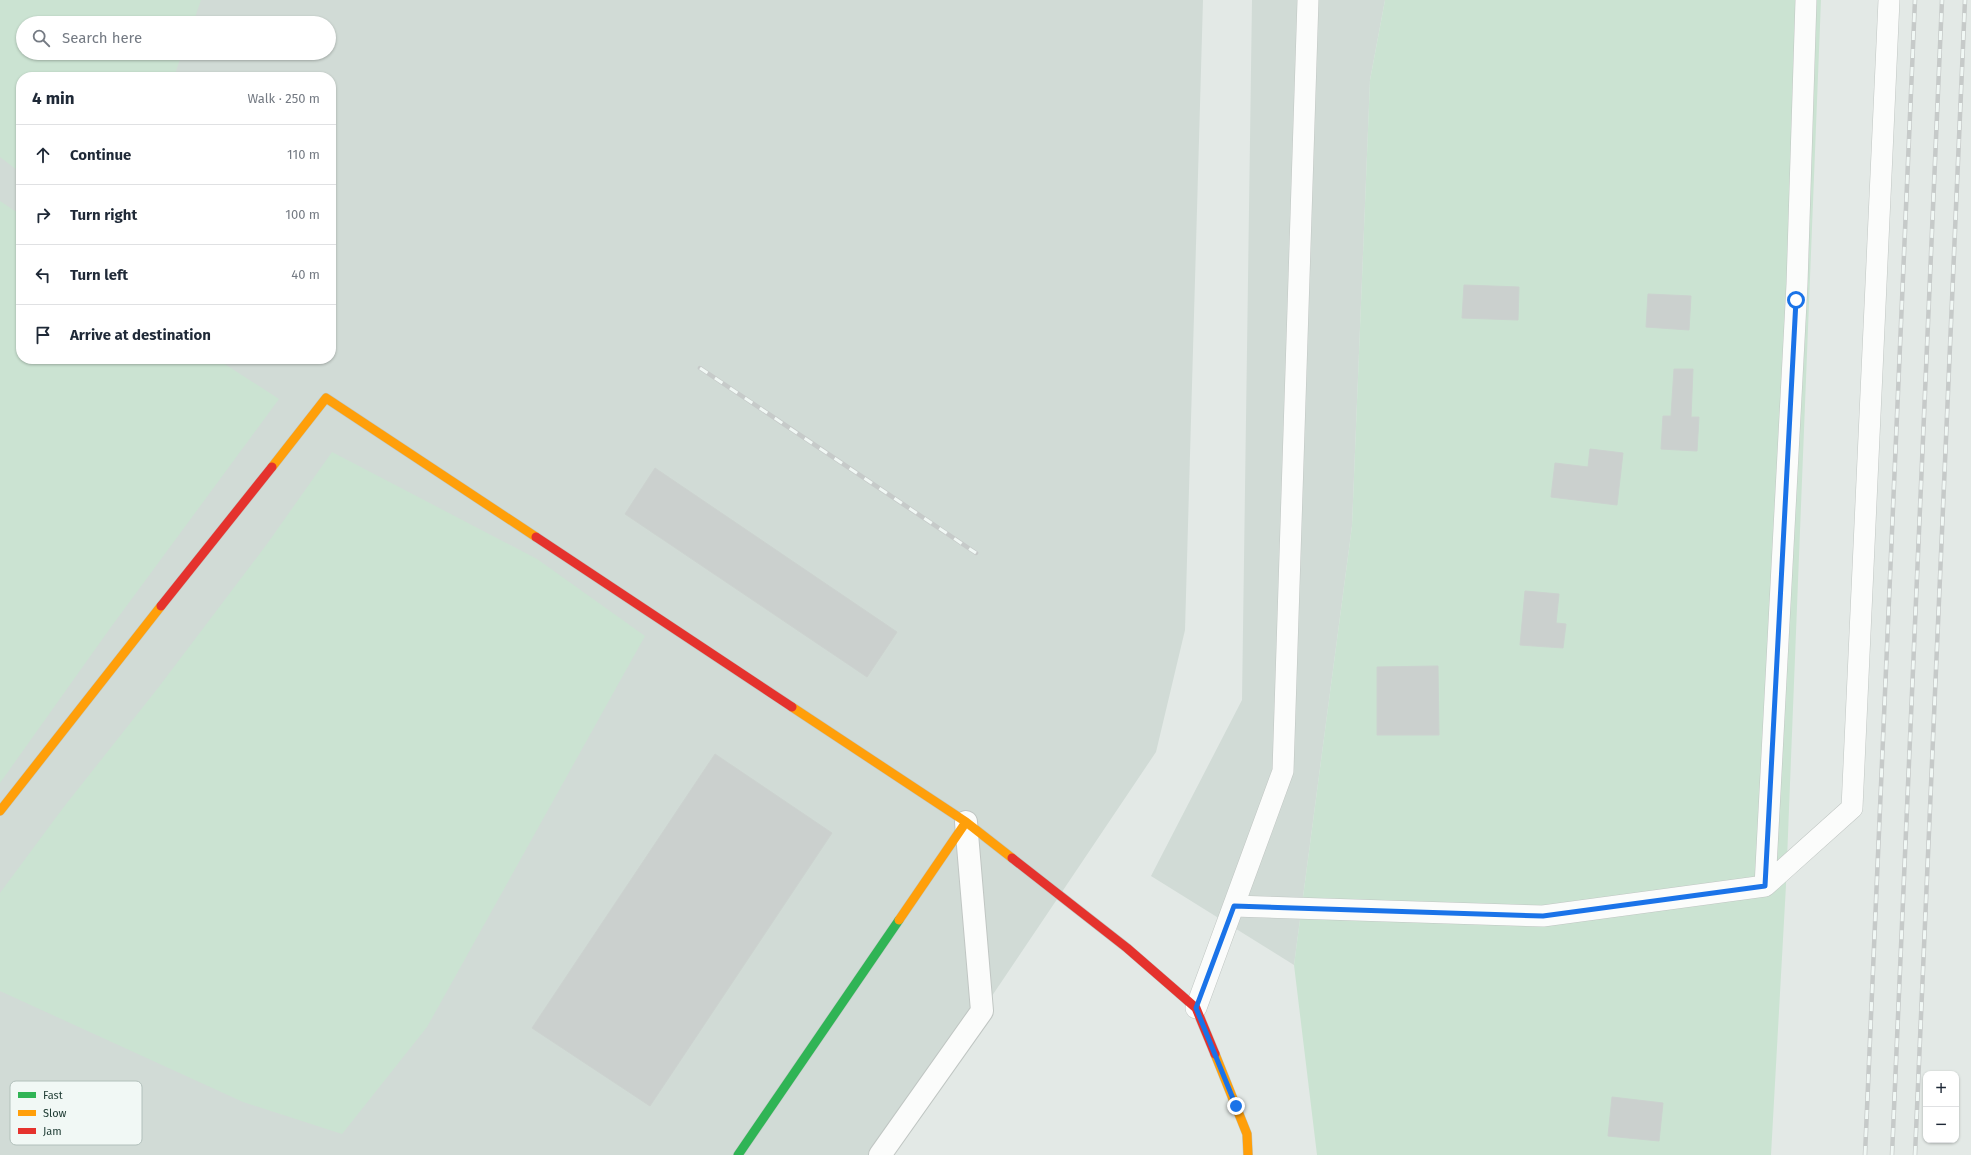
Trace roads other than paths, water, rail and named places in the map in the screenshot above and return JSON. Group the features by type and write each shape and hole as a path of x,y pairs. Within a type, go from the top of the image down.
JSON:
{"street":[{"path":"0,811 326,398 966,822 1127,948 1196,1008 1247,1134 1248,1155"},
{"path":"738,1155 966,822"},
{"path":"880,1155 982,1011 966,822"}],"lane":[{"path":"1196,1008 1283,771 1308,0"},
{"path":"1765,886 1797,284 1806,0"},
{"path":"1234,906 1543,916 1765,886 1852,808 1889,0"}],"railway":[{"path":"1865,1155 1915,0"},
{"path":"1892,1155 1942,0"},
{"path":"1915,1155 1965,0"},
{"path":"700,368 976,553"}]}
